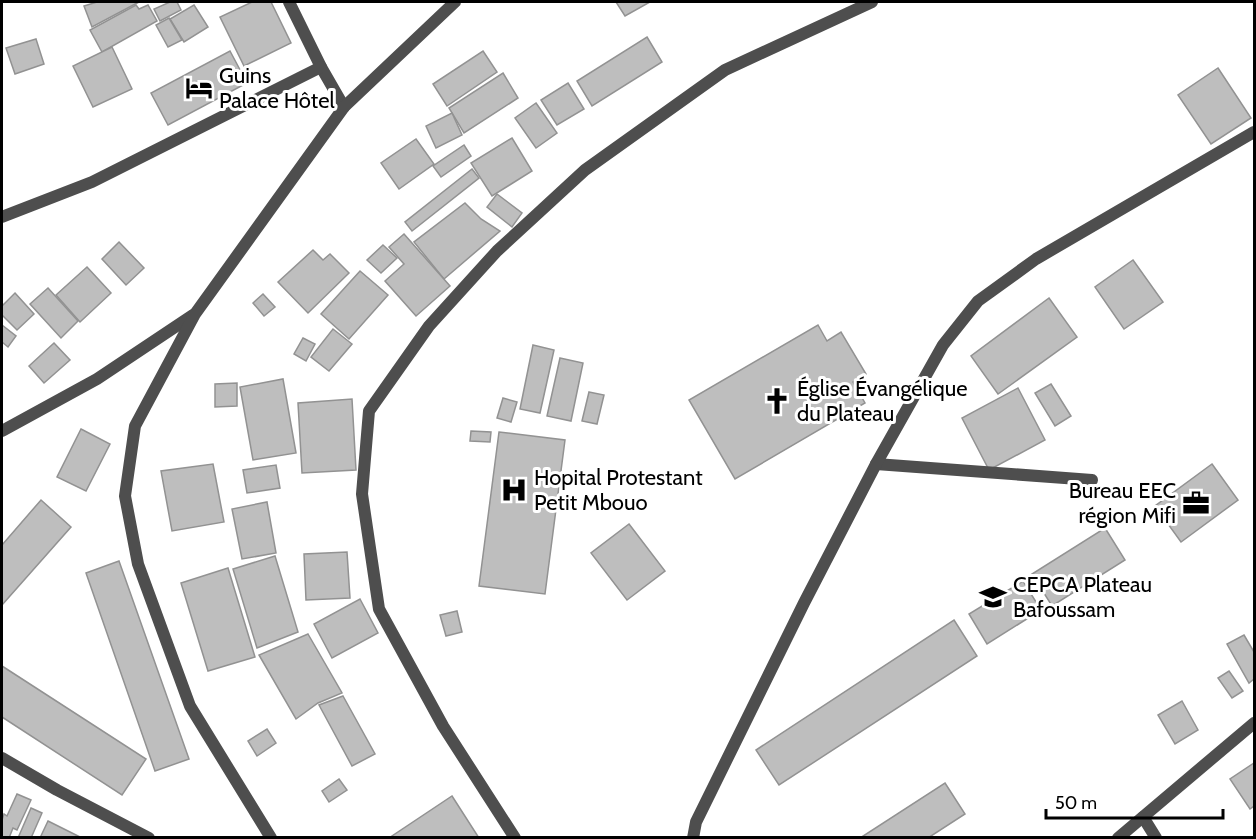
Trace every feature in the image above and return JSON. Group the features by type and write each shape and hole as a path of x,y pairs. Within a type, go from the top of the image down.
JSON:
{"street":[{"path":"289,2 321,67 344,107"},
{"path":"271,837 190,706 138,564 125,496 135,426 195,314 344,107 455,2"},
{"path":"515,837 443,726 380,609 362,494 369,411 429,326 497,251 585,170 725,70 872,2"},
{"path":"2,217 92,182 321,67"},
{"path":"693,837 701,811 804,603 876,465 943,345 978,301 1036,259 1254,132"},
{"path":"2,431 97,379 195,314"},
{"path":"876,465 1092,480"},
{"path":"1118,837 1254,723"},
{"path":"2,758 57,790 149,837"},
{"path":"1143,817 1156,837"}],"building":[{"path":"97,2 139,2 92,27 84,6"},
{"path":"170,2 177,2 181,10 160,21 154,9"},
{"path":"252,2 271,2 291,43 244,66 220,17"},
{"path":"616,2 650,2 625,16"},
{"path":"136,5 139,9 148,5 157,21 102,52 90,30"},
{"path":"194,5 208,27 184,42 170,19"},
{"path":"169,18 182,40 168,47 156,25"},
{"path":"647,37 662,62 592,106 577,81"},
{"path":"36,39 44,64 15,74 6,48"},
{"path":"112,47 132,89 93,107 73,66"},
{"name":"Guins Palace Hôtel","path":"230,51 247,83 168,125 151,93"},
{"path":"483,51 497,72 447,106 433,84"},
{"path":"1218,68 1251,118 1211,144 1178,95"},
{"path":"503,73 518,98 464,133 449,108"},
{"path":"568,83 584,109 557,125 541,100"},
{"path":"536,103 557,133 536,148 515,118"},
{"path":"452,113 462,135 436,148 426,126"},
{"path":"512,138 532,171 492,196 471,163"},
{"path":"416,139 434,164 399,189 381,163"},
{"path":"464,145 471,156 441,177 433,166"},
{"path":"472,169 479,178 412,231 405,222"},
{"path":"497,194 522,213 512,227 487,207"},
{"path":"465,203 481,219 500,231 444,279 414,242"},
{"path":"404,234 450,286 416,316 385,281 404,264 389,247"},
{"path":"119,242 144,268 126,285 102,259"},
{"path":"383,245 397,258 381,273 367,260"},
{"path":"313,250 323,260 330,254 349,273 308,313 278,282"},
{"path":"1133,260 1163,302 1124,329 1095,287"},
{"path":"87,267 111,293 80,322 56,295"},
{"path":"360,271 388,295 349,339 321,314"},
{"path":"48,288 78,321 61,338 30,304"},
{"path":"15,293 34,314 17,330 2,315 2,306"},
{"path":"263,294 275,307 264,316 253,303"},
{"path":"1049,298 1077,337 998,394 971,356"},
{"path":"2,325 16,336 8,347 2,342"},
{"name":"Église Évangélique du Plateau","path":"818,325 827,341 841,332 866,374 853,382 865,403 735,479 689,400"},
{"path":"333,329 352,344 329,371 311,357"},
{"path":"303,338 315,344 306,361 294,354"},
{"path":"54,343 70,360 44,383 29,366"},
{"path":"533,345 554,350 540,413 520,409"},
{"path":"560,358 583,363 571,421 547,416"},
{"path":"283,379 296,453 253,460 240,387"},
{"path":"237,383 237,406 215,407 215,384"},
{"path":"1051,384 1071,416 1055,426 1035,393"},
{"path":"1018,388 1045,440 989,470 962,418"},
{"path":"589,392 604,395 597,424 582,421"},
{"path":"503,398 517,402 511,422 497,418"},
{"path":"352,399 356,470 302,473 298,403"},
{"path":"81,429 110,444 86,491 57,477"},
{"path":"471,431 491,432 490,442 470,441"},
{"path":"499,432 565,440 545,594 479,586"},
{"path":"213,464 224,522 172,531 161,471"},
{"name":"Bureau EEC région Mifi","path":"1212,464 1238,500 1181,542 1155,506"},
{"path":"276,465 280,488 247,493 243,470"},
{"path":"41,500 71,527 2,605 2,545"},
{"path":"267,502 276,553 242,559 232,509"},
{"path":"629,524 665,571 627,600 591,553"},
{"path":"1105,528 1125,560 1052,606 1032,574"},
{"path":"347,552 350,598 306,600 304,554"},
{"path":"275,556 298,632 257,648 233,569"},
{"path":"119,561 189,759 155,771 86,573"},
{"path":"228,568 255,657 208,671 181,583"},
{"path":"1023,581 1041,610 987,644 969,614"},
{"path":"360,599 378,633 332,658 314,624"},
{"path":"457,611 462,632 446,636 440,615"},
{"path":"954,620 977,656 779,785 756,750"},
{"path":"308,634 342,693 318,703 296,719 259,655"},
{"path":"1244,635 1254,652 1254,679 1249,683 1227,644"},
{"path":"2,666 146,759 122,795 2,717"},
{"path":"1229,671 1243,691 1232,698 1218,678"},
{"path":"343,696 375,754 352,766 319,705"},
{"path":"1182,701 1198,730 1175,744 1158,715"},
{"path":"267,729 276,743 257,756 248,741"},
{"path":"1254,763 1254,806 1250,809 1230,779"},
{"path":"339,779 347,790 329,802 322,791"},
{"path":"945,783 965,814 928,838 860,838"},
{"path":"17,794 31,800 17,830 13,828 9,838 2,838 4,814 7,816"},
{"path":"452,796 479,838 389,838"},
{"path":"31,808 42,813 31,838 18,838"},
{"path":"48,821 82,838 40,838"}],"place":[{"name":"Guins Palace Hôtel","path":"199,88"},
{"name":"Église Évangélique du Plateau","path":"777,401"},
{"name":"Hopital Protestant Petit Mbouo","path":"514,490"},
{"name":"Bureau EEC région Mifi","path":"1196,503"},
{"name":"CEPCA Plateau Bafoussam","path":"993,597"}]}
